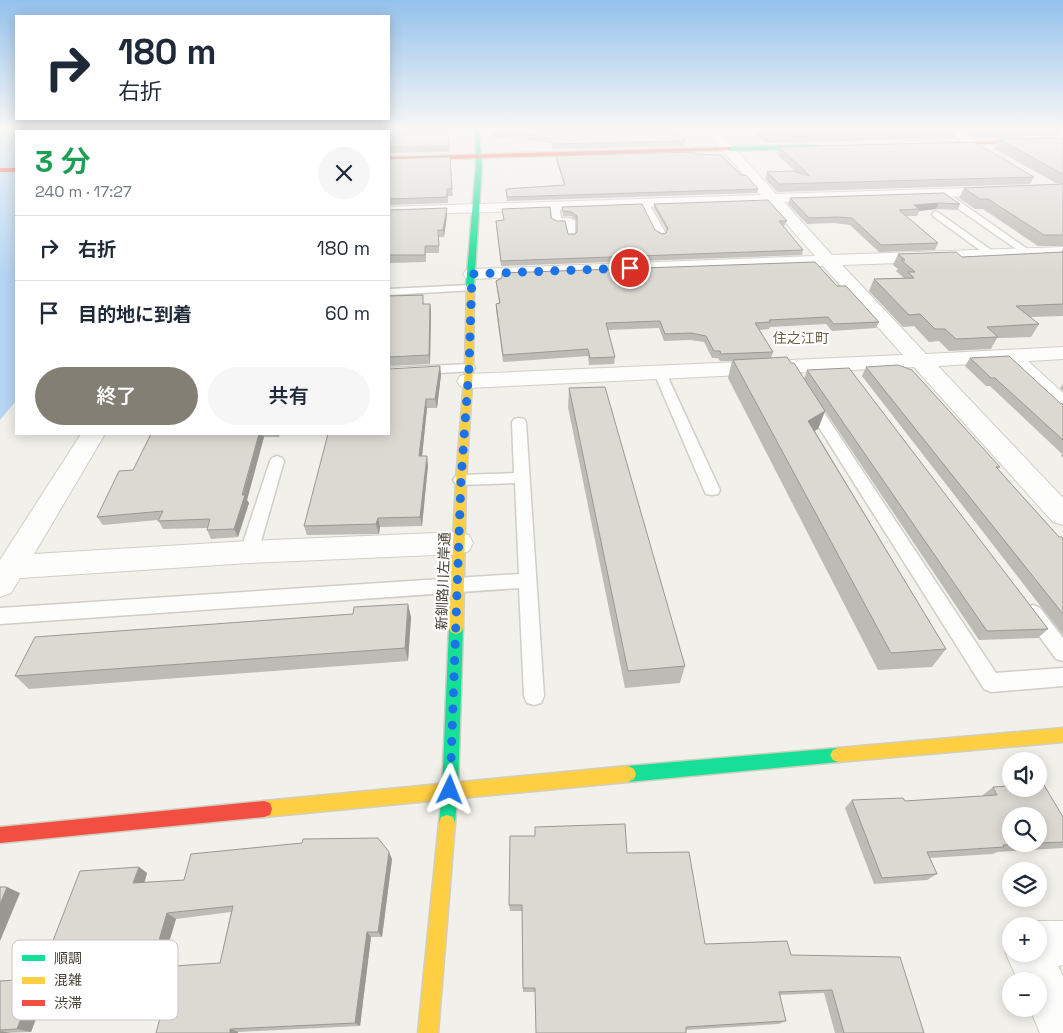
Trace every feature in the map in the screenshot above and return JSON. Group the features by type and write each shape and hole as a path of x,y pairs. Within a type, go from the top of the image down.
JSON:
{"street":[{"name":"新釧路川左岸通","path":"428,1033 450,790 461,480 469,374 471,281 478,178"},
{"path":"754,178 1063,514"},
{"path":"1033,178 1059,191"},
{"path":"390,211 770,197 1059,191"},
{"path":"471,281 827,260 1063,252"},
{"path":"469,374 660,373 788,368 851,373 921,361 1063,354"},
{"path":"1010,356 1063,404"},
{"path":"6,576 92,435"},
{"path":"6,576 248,552 459,544"},
{"path":"0,835 450,790 1063,735"},
{"path":"1047,944 1063,943"},
{"path":"1033,962 1063,1029"}],"lane":[{"path":"941,192 1028,253"},
{"path":"644,202 661,234"},
{"path":"555,205 557,221 570,221 572,235"},
{"path":"936,214 990,254"},
{"path":"390,292 471,281"},
{"path":"788,368 991,683 1063,677"},
{"path":"390,372 469,374"},
{"path":"660,373 712,490"},
{"path":"519,422 534,696"},
{"path":"248,552 277,461"},
{"path":"461,480 522,478"},
{"path":"0,616 458,584 528,581"},
{"path":"1022,599 1063,653"}],"water":[{"path":"0,178 15,178 15,402 0,420"}],"building":[{"path":"390,178 451,178 452,189 447,189 447,197 390,199"},
{"path":"563,178 749,178 758,189 507,197 506,189 565,185"},
{"path":"773,178 990,178 779,184"},
{"path":"1063,184 1063,235 1044,235 988,199 980,199 964,188"},
{"path":"944,193 960,204 914,205 919,209 899,210 938,243 881,245 852,218 809,218 790,198"},
{"path":"768,200 787,221 779,221 803,250 501,261 496,221 504,220 502,209 550,207 551,218 557,221 565,221 568,234 575,234 577,232 577,216 571,212 563,211 562,207 642,204 655,230 662,234 666,233 668,228 654,204"},
{"path":"447,208 443,230 438,230 439,246 425,246 425,255 390,255 390,210"},
{"path":"956,252 962,257 1063,252 1063,304 1016,306 1039,324 987,327 998,337 956,339 945,329 935,329 920,314 909,315 874,279 914,278 908,272 915,272 901,260 905,260 898,254"},
{"path":"815,262 837,286 846,286 879,322 834,324 828,317 769,320 771,322 755,323 773,352 721,354 720,351 714,351 706,336 691,333 665,334 660,321 606,323 615,357 590,358 588,349 503,355 496,304 500,303 496,281 502,278 502,273"},
{"path":"423,295 423,304 430,304 429,355 390,357 390,296"},
{"path":"1009,356 1063,404 1063,440 995,378 991,378 970,358"},
{"path":"787,357 791,363 794,363 825,411 808,421 946,649 891,653 733,360"},
{"path":"898,365 912,370 1000,467 996,467 1059,537 1063,538 1063,614 866,367"},
{"path":"440,366 435,399 426,399 419,456 427,456 420,517 378,518 376,524 304,526 328,435 390,435 390,369"},
{"path":"849,368 1048,629 987,631 807,370"},
{"path":"605,387 685,666 628,671 569,388"},
{"path":"150,435 259,435 242,495 245,495 234,529 207,530 210,519 158,521 163,511 97,517 119,471 133,470"},
{"path":"408,604 405,648 15,676 35,637 353,614 354,607"},
{"path":"1002,786 1002,797 1047,797 1047,790 1063,817 1063,842 1047,843 1047,807 1002,807 1002,847 927,852 937,874 882,878 852,800 903,798 905,801 997,795 993,787"},
{"path":"625,824 627,853 689,852 705,944 787,941 791,955 900,957 924,1033 844,1033 832,990 779,992 786,1021 686,1027 686,1033 536,1033 535,988 523,988 522,905 509,905 510,836 535,836 535,827"},
{"path":"378,838 389,852 378,932 367,932 355,1023 230,1029 230,1033 156,1033 159,1020 178,1020 178,966 220,963 233,906 167,913 159,940 53,940 80,871 139,867 133,883 184,880 191,854 302,843 303,839"},
{"path":"0,887 7,887 0,904"},
{"path":"12,980 12,1020 20,1020 17,1029 0,1030 0,981"}],"traffic: fast":[{"path":"470,286 478,178"},
{"path":"447,823 456,628"},
{"path":"628,774 838,755"}],"traffic: slow":[{"path":"456,628 461,480 469,368 470,286"},
{"path":"838,755 1063,735"},
{"path":"264,809 628,774"},
{"path":"428,1033 447,823"}],"traffic: jam":[{"path":"0,835 264,809"}],"district":[{"name":"住之江町","path":"801,338"}],"route":[{"path":"450,790 461,480 469,368 470,288 472,274 630,268"}]}
